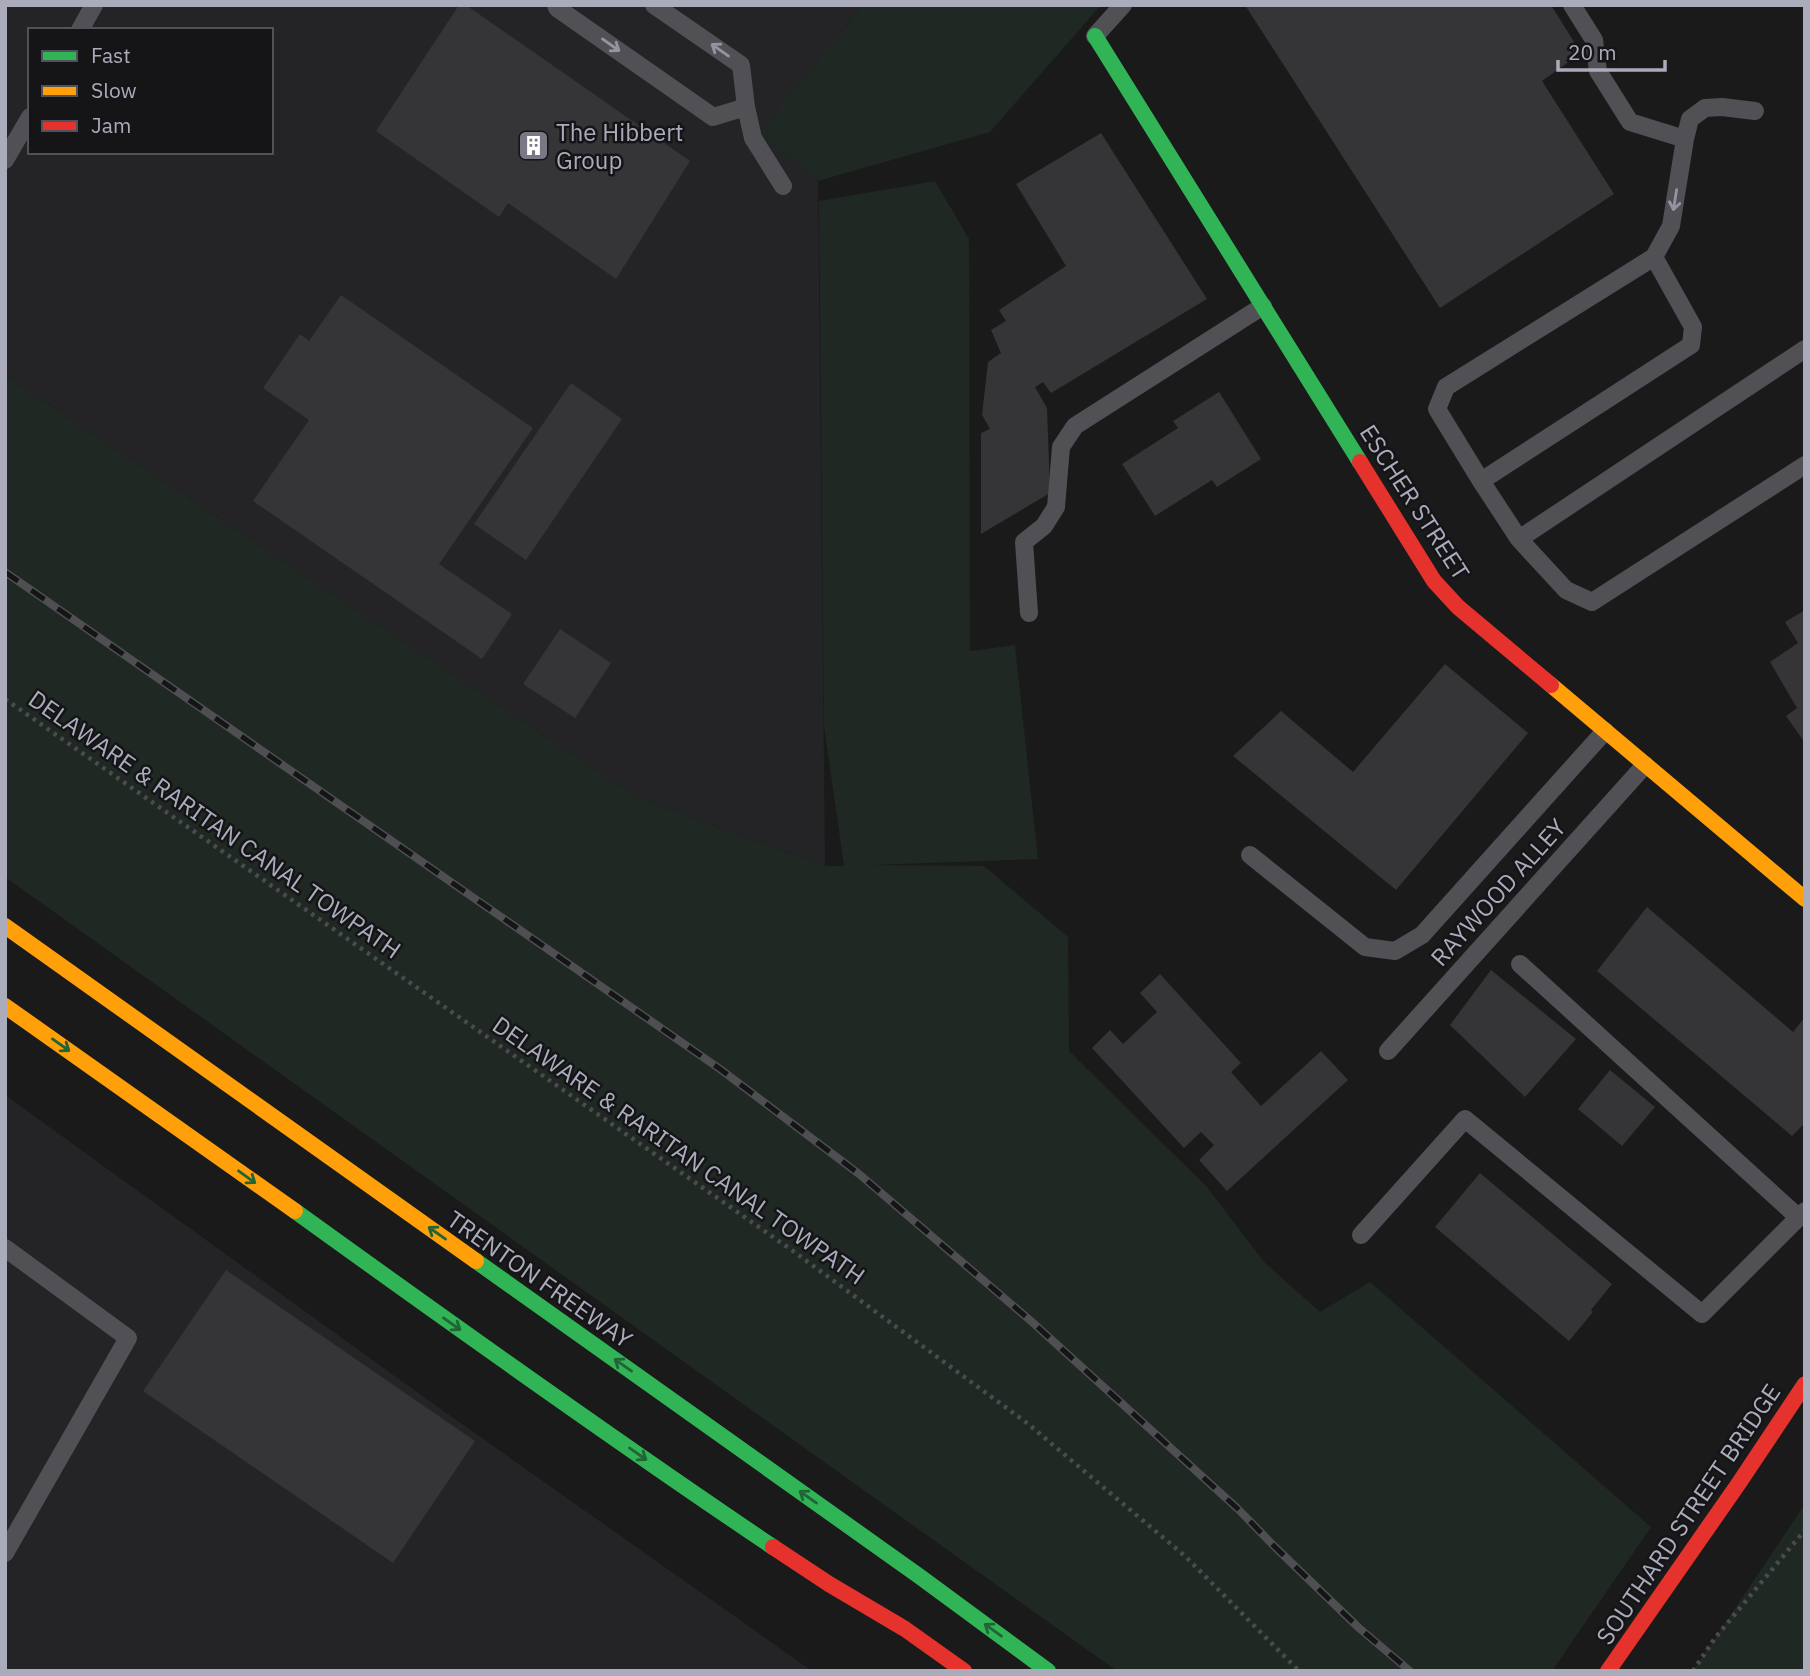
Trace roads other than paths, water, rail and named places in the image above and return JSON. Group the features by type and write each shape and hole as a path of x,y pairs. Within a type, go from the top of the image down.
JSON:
{"main road":[{"name":"ESCHER STREET","path":"1095,36 1434,581 1458,607 1805,899"},
{"name":"TRENTON FREEWAY","path":"5,926 919,1576 1048,1671"},
{"path":"5,1006 681,1485 830,1584 905,1629 964,1671"},
{"name":"SOUTHARD STREET BRIDGE","path":"1608,1671 1805,1384"}],"lane":[{"path":"81,28 94,5"},
{"path":"556,5 713,117 746,107"},
{"path":"654,5 741,65 753,138 783,186"},
{"path":"1095,36 1123,5"},
{"path":"1572,5 1594,40 1598,71 1630,122 1685,139"},
{"path":"1755,111 1705,108 1690,119 1671,226 1654,257 1446,387 1437,409 1519,539 1566,590 1592,602 1805,465"},
{"path":"5,160 28,120"},
{"path":"1481,481 1692,345 1693,327 1654,257"},
{"path":"1029,613 1024,542 1044,526 1056,507 1061,447 1075,426 1263,306"},
{"path":"1519,539 1805,349"},
{"path":"1250,855 1365,947 1395,951 1422,935 1605,731"},
{"name":"RAYWOOD ALLEY","path":"1388,1051 1645,765"},
{"path":"1361,1235 1465,1118 1702,1314 1802,1214 1520,964"},
{"path":"5,1248 128,1338 5,1553"}],"railway":[{"path":"5,572 720,1069 859,1174 1031,1321 1238,1509 1359,1628 1410,1671"}],"place":[{"name":"The Hibbert Group","path":"533,146"}]}
